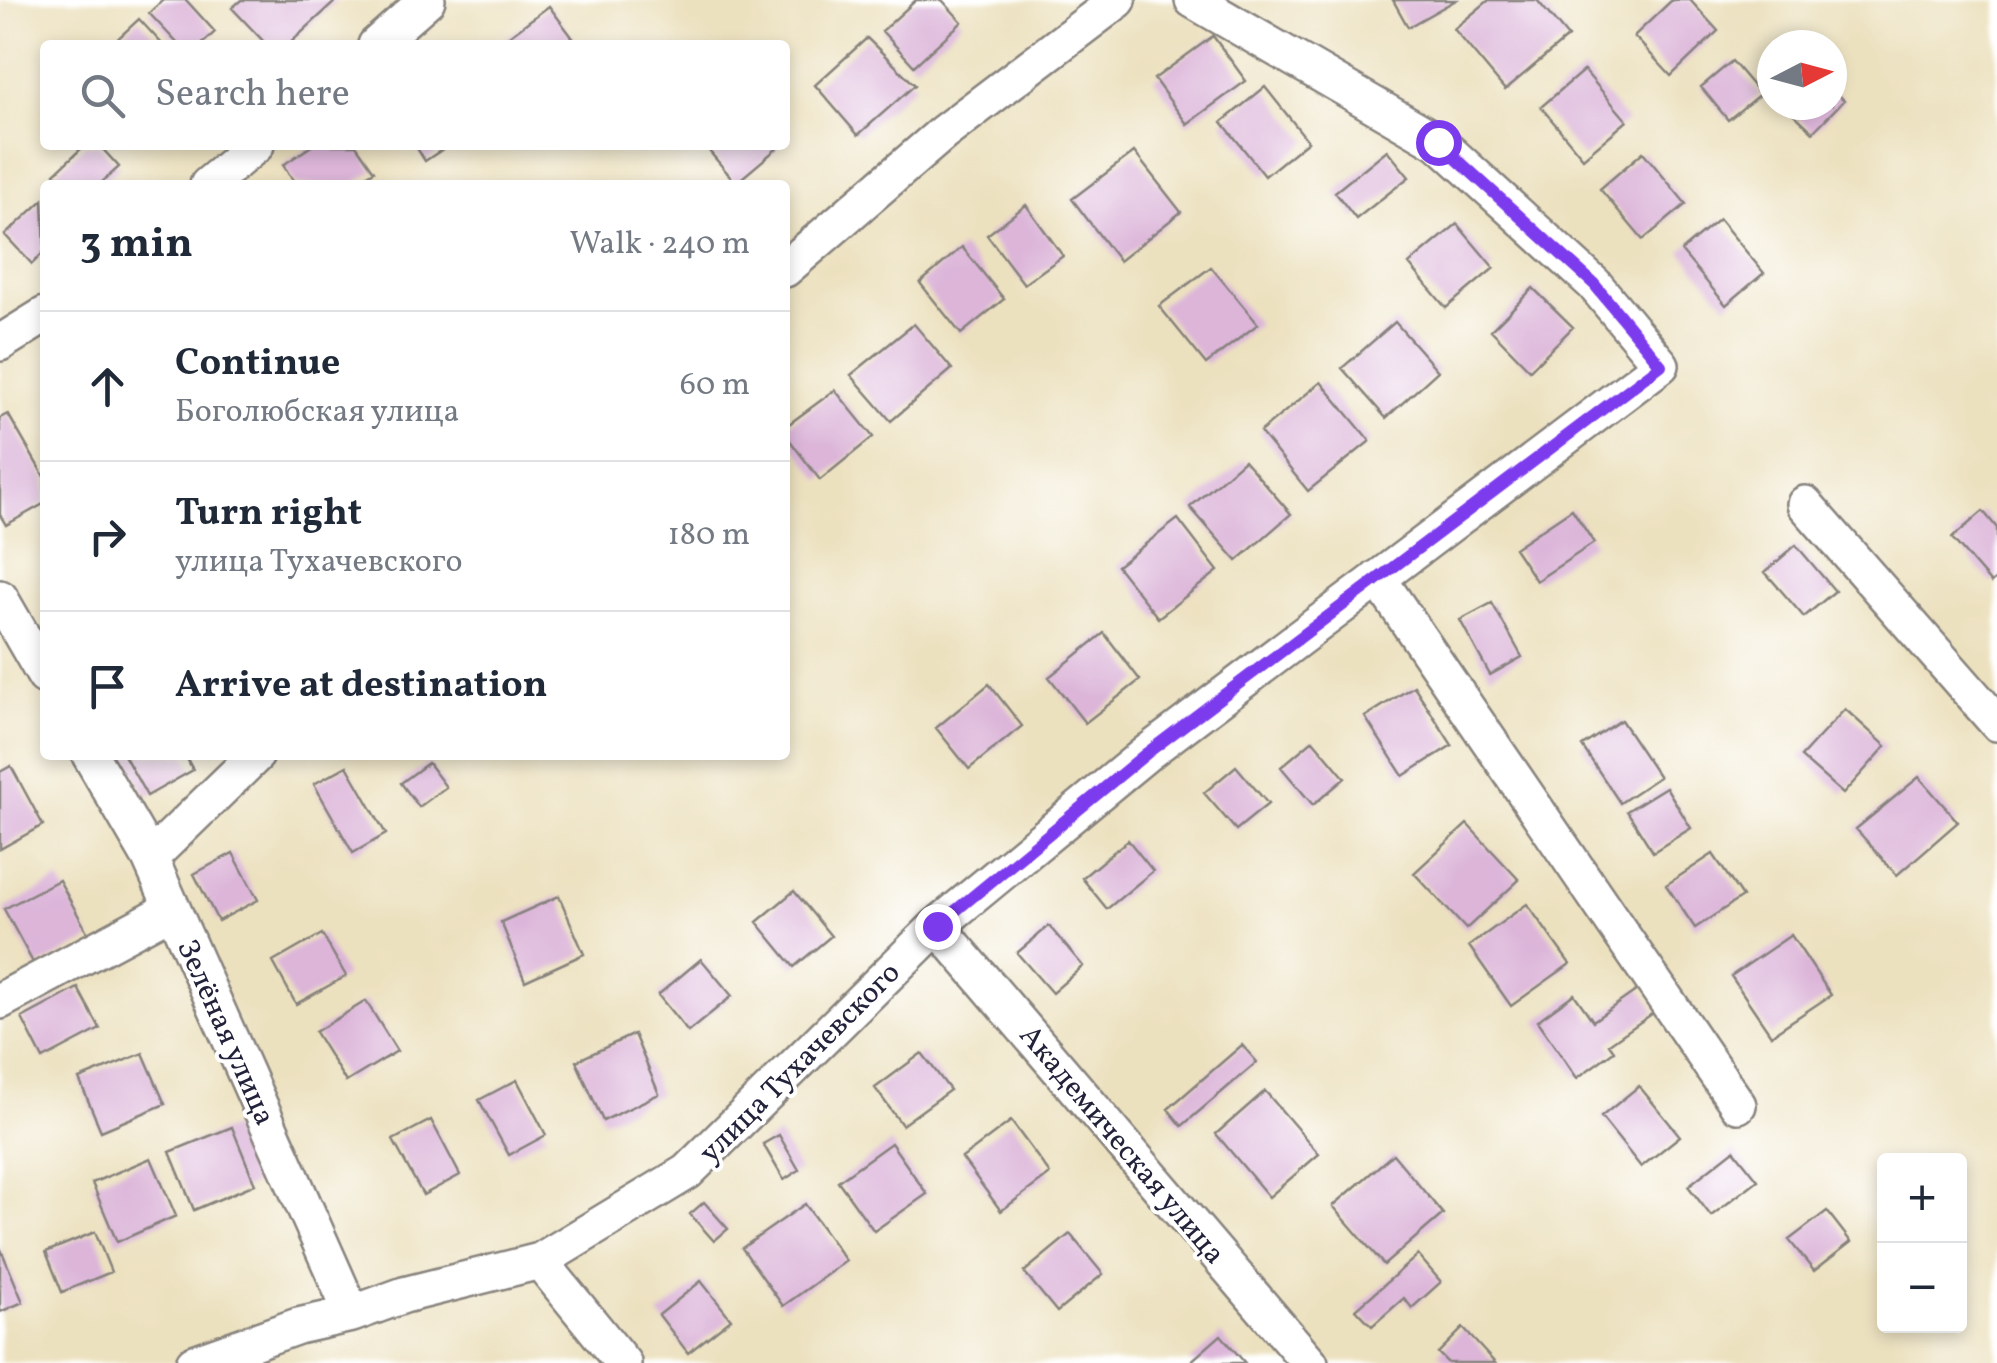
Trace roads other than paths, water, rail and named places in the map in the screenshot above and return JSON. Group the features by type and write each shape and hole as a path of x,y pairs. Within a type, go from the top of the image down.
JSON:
{"street":[{"path":"382,40 427,0"},
{"path":"790,264 943,133 1118,0"},
{"name":"улица Тухачевского","path":"202,1362 298,1326 352,1314 404,1294 540,1261 687,1172 937,926 1147,753 1661,365 1594,284 1438,142 1193,0"},
{"path":"214,180 250,150"},
{"path":"0,342 40,319"},
{"path":"1806,504 1997,723"},
{"path":"1378,578 1738,1105"},
{"path":"0,598 40,667"},
{"name":"Зелёная улица","path":"93,760 150,858 352,1314"},
{"path":"150,858 251,760"},
{"path":"0,1000 172,909"},
{"name":"Академическая улица","path":"937,926 1310,1363"},
{"path":"540,1261 623,1363"}]}
